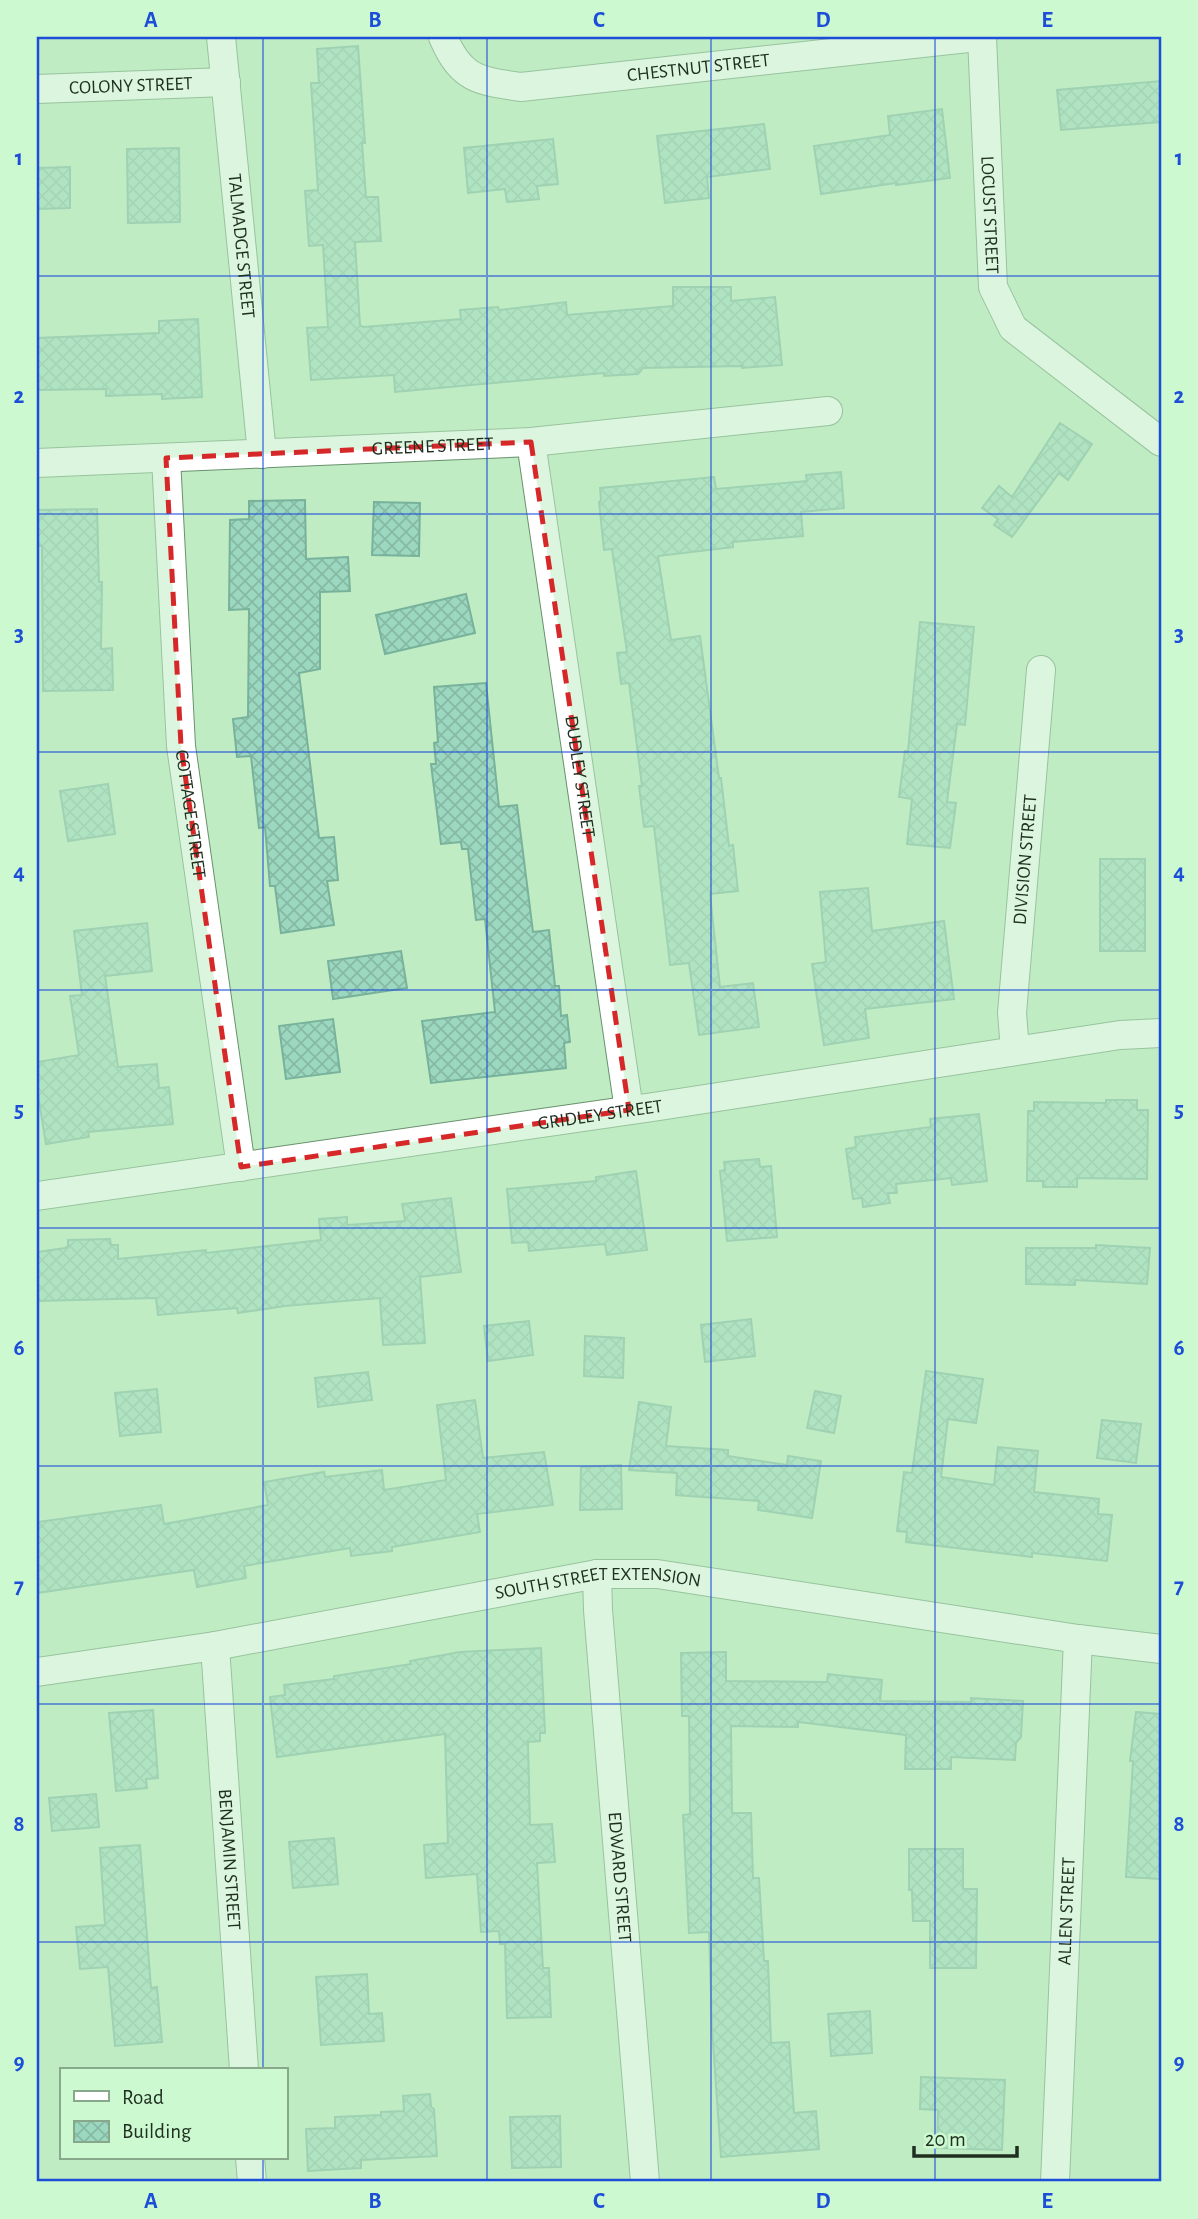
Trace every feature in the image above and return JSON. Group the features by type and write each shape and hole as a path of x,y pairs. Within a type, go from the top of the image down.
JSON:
{"street":[{"name":"TALMADGE STREET","path":"221,37 262,454"},
{"name":"CHESTNUT STREET","path":"443,37 463,71 487,82 521,87 979,37"},
{"name":"LOCUST STREET","path":"979,37 993,287 1013,328 1161,442"},
{"name":"COLONY STREET","path":"37,89 226,82"},
{"name":"GREENE STREET","path":"37,463 531,442 828,411"},
{"name":"DUDLEY STREET","path":"531,442 629,1110"},
{"name":"COTTAGE STREET","path":"166,458 181,746 241,1167"},
{"name":"DIVISION STREET","path":"1015,1050 1012,1013 1041,670"},
{"name":"GRIDLEY STREET","path":"37,1196 629,1110 1015,1050 1121,1035 1161,1033"},
{"name":"SOUTH STREET EXTENSION","path":"37,1672 215,1646 597,1574 657,1574 1079,1639 1161,1649"},
{"name":"EDWARD STREET","path":"597,1574 645,2182"},
{"name":"ALLEN STREET","path":"1055,2182 1079,1639"},
{"name":"BENJAMIN STREET","path":"215,1646 244,2068"},
{"path":"250,2160 251,2182"}],"highlighted area":[{"path":"531,442 629,1110 241,1167 181,746 166,458"}],"building":[{"path":"358,46 366,197 378,197 381,241 355,242 360,325 363,327 461,319 460,310 498,307 499,310 566,302 567,315 673,306 673,287 731,287 731,301 775,297 782,365 742,368 643,368 638,374 604,376 604,373 395,392 394,375 311,380 307,328 328,327 323,245 309,246 305,191 318,190 311,83 319,83 317,49"},
{"path":"1161,81 1161,122 1061,130 1057,90"},
{"path":"942,109 950,178 821,194 814,146 890,135 888,116"},
{"path":"764,124 770,169 707,177 709,198 665,203 657,136"},
{"path":"553,139 558,184 537,186 539,199 507,202 505,189 468,193 464,148"},
{"path":"179,148 180,222 128,223 127,149"},
{"path":"70,167 70,208 37,209 37,168"},
{"path":"198,319 202,397 162,399 162,394 106,396 106,389 37,390 37,338 159,333 159,321"},
{"path":"1060,423 1092,444 1068,480 1059,473 1012,537 994,525 998,519 982,508 999,486 1012,497"},
{"path":"841,472 844,508 801,512 803,536 733,542 733,547 658,556 671,640 700,636 729,846 733,845 738,891 710,894 720,987 753,983 759,1027 699,1035 689,963 670,965 654,826 644,827 639,786 642,786 629,683 621,684 617,653 627,652 612,549 604,550 600,488 714,477 716,489 807,481 806,475"},
{"path":"305,500 306,559 348,557 350,591 320,592 320,669 299,673 319,838 334,837 338,880 327,881 334,925 281,933 275,886 270,886 265,827 259,828 251,756 237,757 233,719 248,717 249,609 229,610 230,520 249,519 249,501"},
{"path":"374,502 420,503 419,556 372,555"},
{"path":"97,509 99,582 102,582 101,649 112,648 113,690 43,691 42,546 37,546 37,510"},
{"path":"466,594 475,633 385,654 376,615"},
{"path":"920,622 974,627 965,725 957,724 947,802 956,803 950,848 907,844 912,799 899,797 905,751 908,751"},
{"path":"486,683 499,807 517,805 533,932 549,930 555,986 559,986 561,1016 567,1015 570,1042 564,1043 566,1068 431,1083 422,1021 495,1012 485,919 476,920 468,849 462,849 461,842 441,844 431,764 436,764 434,743 438,742 434,687"},
{"path":"108,784 115,834 68,841 60,791"},
{"path":"1100,859 1145,859 1145,951 1100,951"},
{"path":"868,888 872,931 944,921 954,999 865,1009 869,1038 824,1045 812,964 826,962 820,892"},
{"path":"147,923 152,971 105,976 118,1067 157,1064 159,1088 169,1087 173,1124 88,1132 89,1137 46,1144 37,1089 37,1062 79,1055 70,996 82,995 74,931"},
{"path":"401,951 407,988 333,999 328,961"},
{"path":"333,1019 340,1072 286,1079 279,1026"},
{"path":"1106,1100 1137,1100 1137,1110 1148,1110 1147,1179 1077,1178 1077,1187 1043,1187 1043,1181 1027,1181 1028,1111 1034,1111 1034,1102 1106,1103"},
{"path":"979,1114 987,1181 952,1185 951,1178 896,1184 897,1193 888,1193 890,1203 863,1207 862,1198 853,1199 846,1149 856,1147 855,1137 931,1127 930,1119"},
{"path":"759,1159 760,1167 771,1166 777,1237 727,1241 720,1171 725,1170 724,1162"},
{"path":"636,1171 647,1250 607,1255 605,1244 529,1251 528,1242 512,1243 507,1189 596,1181 596,1177"},
{"path":"451,1198 461,1272 420,1277 425,1343 383,1345 380,1298 238,1313 237,1308 158,1315 156,1298 37,1301 37,1252 65,1248 68,1246 68,1240 110,1239 111,1245 118,1245 118,1259 206,1250 206,1253 321,1240 319,1219 347,1217 347,1225 405,1221 402,1204"},
{"path":"1096,1245 1150,1248 1147,1284 1075,1280 1075,1285 1026,1284 1026,1248 1096,1248"},
{"path":"751,1319 755,1356 705,1362 701,1325"},
{"path":"529,1321 533,1355 488,1361 484,1326"},
{"path":"585,1336 624,1338 623,1378 584,1376"},
{"path":"926,1371 983,1379 976,1423 948,1419 941,1477 994,1485 998,1447 1038,1451 1034,1492 1099,1499 1098,1514 1112,1515 1107,1561 1032,1553 1032,1557 906,1542 907,1532 897,1531 904,1472 912,1473"},
{"path":"368,1372 372,1400 318,1407 315,1378"},
{"path":"157,1389 161,1432 120,1436 115,1393"},
{"path":"815,1391 841,1396 834,1433 807,1428"},
{"path":"475,1400 483,1458 544,1452 553,1505 477,1514 480,1532 392,1547 392,1551 351,1556 350,1548 244,1566 246,1578 197,1587 194,1570 37,1593 37,1522 161,1505 164,1524 268,1505 264,1482 324,1472 325,1477 382,1470 384,1490 446,1480 437,1405"},
{"path":"639,1402 671,1407 666,1446 728,1450 728,1456 787,1465 788,1456 821,1461 812,1518 758,1510 759,1501 676,1495 677,1473 629,1470"},
{"path":"1102,1420 1141,1424 1136,1463 1097,1458"},
{"path":"621,1465 622,1509 580,1510 581,1467"},
{"path":"541,1648 545,1733 540,1733 540,1741 528,1742 530,1825 552,1824 555,1862 537,1863 543,1968 549,1968 551,2017 507,2018 505,1944 500,1944 499,1931 481,1932 477,1874 426,1878 424,1845 448,1843 445,1734 277,1757 270,1697 285,1695 284,1685 334,1679 334,1676 411,1664 410,1661 460,1652"},
{"path":"726,1652 726,1681 827,1682 828,1674 882,1680 880,1701 971,1702 971,1698 1023,1701 1021,1737 1016,1743 1015,1760 951,1757 951,1769 905,1769 906,1735 798,1722 798,1727 731,1726 732,1813 751,1813 753,1878 759,1878 764,1961 768,1961 771,2043 789,2042 794,2113 816,2111 819,2149 721,2157 712,2029 709,1932 689,1933 683,1815 690,1814 689,1716 682,1716 681,1653"},
{"path":"153,1710 158,1778 146,1779 147,1788 116,1791 109,1713"},
{"path":"1136,1712 1161,1714 1161,1879 1126,1877 1133,1761 1130,1761"},
{"path":"96,1794 99,1827 52,1831 49,1798"},
{"path":"334,1838 338,1884 293,1888 289,1842"},
{"path":"140,1845 151,1988 157,1987 162,2042 115,2046 108,1967 80,1969 76,1927 105,1925 100,1848"},
{"path":"909,1849 963,1849 963,1889 977,1889 976,1968 930,1968 930,1921 913,1921 912,1890 909,1890"},
{"path":"367,1974 369,2014 382,2013 384,2041 321,2045 316,1977"},
{"path":"870,2011 872,2053 831,2056 828,2014"},
{"path":"921,2077 1005,2080 1002,2150 937,2148 938,2110 920,2109"},
{"path":"430,2094 431,2107 434,2109 437,2156 361,2160 361,2168 308,2171 306,2129 335,2128 335,2117 404,2111 403,2096"},
{"path":"560,2116 561,2167 512,2168 510,2117"}]}
